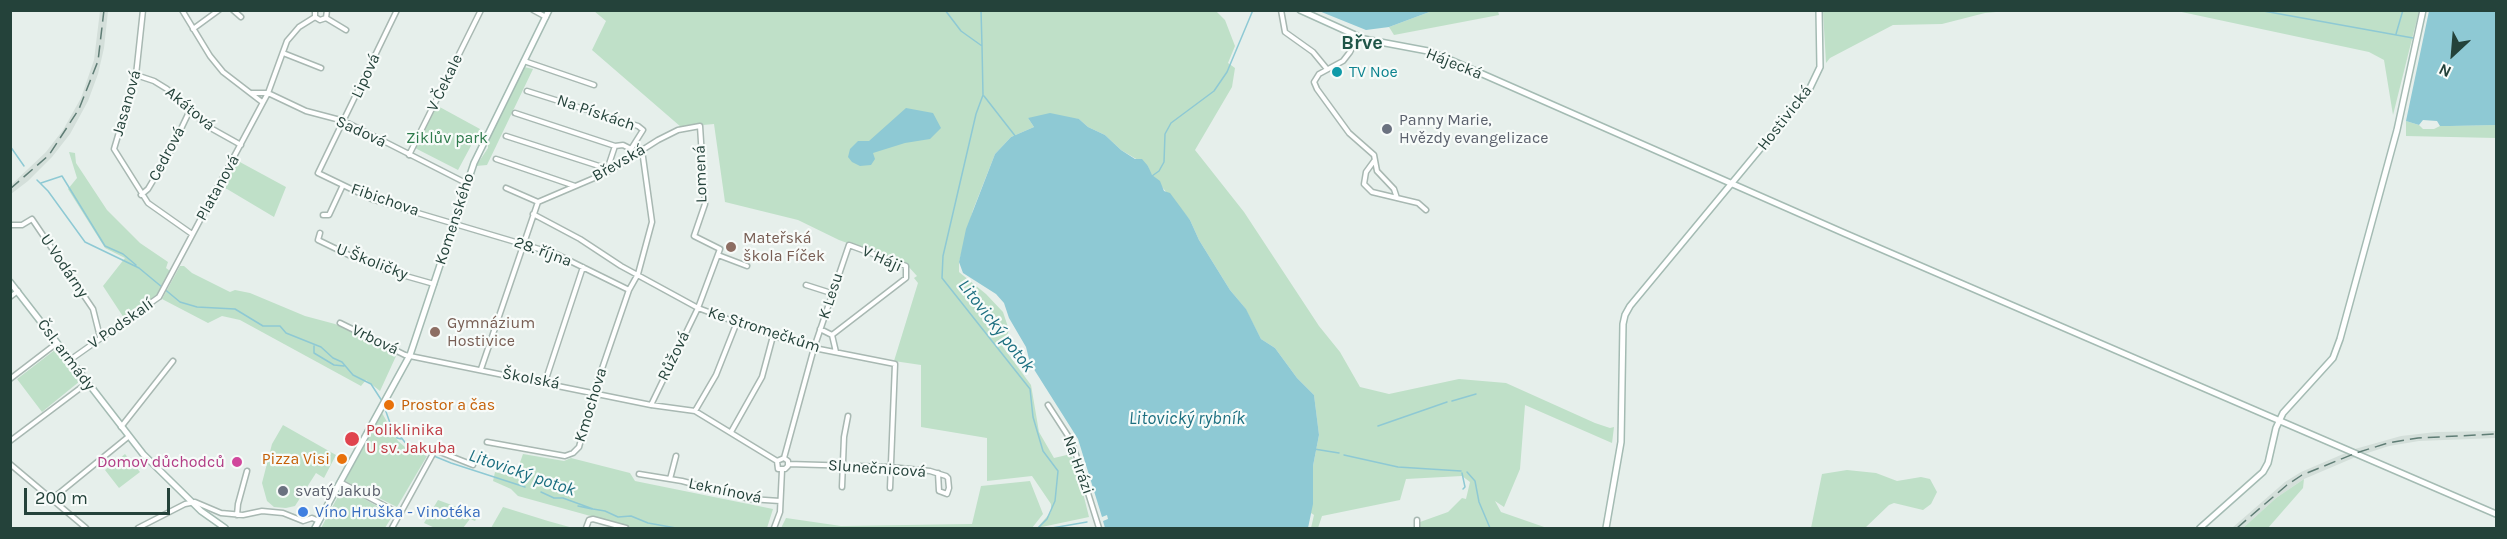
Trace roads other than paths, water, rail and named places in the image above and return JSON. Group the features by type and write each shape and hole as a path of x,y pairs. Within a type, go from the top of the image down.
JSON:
{"street":[{"name":"Jasanová","path":"143,10 136,75 114,148 141,195 151,206 192,234"},
{"path":"182,10 223,72 262,102"},
{"path":"193,29 219,10"},
{"path":"233,10 241,17"},
{"path":"315,10 315,17 320,20 326,18 346,30"},
{"name":"Lipová","path":"318,172 397,10"},
{"name":"V Čekale","path":"410,155 481,10"},
{"path":"533,10 546,17"},
{"name":"Komenského","path":"315,528 410,355 479,150 549,10"},
{"path":"1281,10 1284,32 1312,52 1327,69"},
{"name":"Hájecká","path":"1300,10 1358,36 1436,54 1505,86 2496,514"},
{"name":"Hostivická","path":"1606,528 1621,442 1625,315 1630,306 1797,106 1816,78 1821,52 1819,10"},
{"path":"2200,528 2260,475 2268,461 2280,420 2289,404 2330,362 2340,339 2397,130 2423,10"},
{"path":"326,18 327,11"},
{"name":"Platanová","path":"167,283 268,93 282,53 293,33 315,17"},
{"path":"1358,36 1343,61 1319,74 1314,82 1349,133 1374,154 1377,171 1394,189 1397,198"},
{"path":"282,53 321,68"},
{"name":"Na Pískách","path":"524,61 594,85"},
{"name":"Akátová","path":"136,75 160,84 207,126 241,145"},
{"name":"Na Pískách","path":"527,91 638,126 643,130 631,149"},
{"name":"Sadová","path":"252,93 268,93 306,111 344,121 466,183"},
{"name":"Cedrová","path":"141,195 148,189 170,152 190,110"},
{"name":"Na Pískách","path":"515,113 615,146 623,145 631,149 633,156"},
{"name":"Břevská","path":"537,202 606,173 678,130 700,126"},
{"name":"Lomená","path":"700,126 705,204 694,236 720,249 718,255"},
{"path":"506,136 599,166 606,173"},
{"name":"Na Pískách","path":"606,173 615,146"},
{"name":"Kmochova","path":"487,442 560,455 572,454 579,447 594,392 628,290 638,274 652,222 642,150"},
{"path":"496,159 576,186"},
{"path":"1375,160 1366,172 1364,184 1372,192 1418,203 1426,210"},
{"name":"Fibichova","path":"318,172 374,200 453,223"},
{"path":"323,215 329,215 343,185"},
{"path":"481,369 537,202 507,188"},
{"name":"Ke Stromečkům","path":"533,214 698,308 773,336 814,348 894,364 890,488"},
{"name":"U Vodárny","path":"10,225 22,225 32,219 93,309 100,337"},
{"name":"28. října","path":"453,223 556,254 628,290"},
{"name":"U Školičky","path":"320,233 318,240 353,257 434,285"},
{"name":"V Háji","path":"832,335 906,278 906,266 849,245"},
{"name":"K Lesu","path":"784,458 814,348 849,245"},
{"path":"698,308 718,255 747,266"},
{"path":"545,382 583,267"},
{"name":"Čsl. armády","path":"10,282 128,437 192,503 223,528"},
{"name":"V Podskalí","path":"70,360 156,300 167,283"},
{"path":"806,285 831,293"},
{"path":"10,297 18,291"},
{"name":"Růžová","path":"651,405 698,308"},
{"path":"694,411 716,375 737,322"},
{"name":"Vrbová","path":"340,323 403,354 410,355"},
{"path":"820,329 832,335 836,352"},
{"path":"731,432 762,377 773,336"},
{"path":"10,379 57,343"},
{"name":"Školská","path":"410,355 651,405"},
{"path":"121,428 173,361"},
{"path":"10,441 87,383"},
{"path":"651,405 694,411 777,461"},
{"name":"Na Hrázi","path":"1048,405 1072,442 1099,528"},
{"path":"842,487 848,416"},
{"path":"52,498 128,437"},
{"path":"340,482 400,514 433,452 436,450 473,465"},
{"path":"670,479 676,456"},
{"path":"784,458 788,464 787,468 782,470 777,467 777,461 784,458"},
{"path":"10,464 86,528"},
{"name":"Slunečnicová","path":"788,464 890,467 938,473 948,478 947,494 939,491 938,473"},
{"name":"Leknínová","path":"639,474 670,479 750,499 780,501 782,470"},
{"path":"237,515 247,471"},
{"path":"774,528 779,518 780,501"},
{"path":"138,528 192,503 204,505 220,513 237,515 262,511 283,513 303,521 312,518 319,521"},
{"path":"392,528 398,517"},
{"path":"586,528 589,520 626,528"},
{"path":"1417,520 1417,528"}],"water":[{"path":"1319,11 1432,11 1389,27 1366,30"},
{"path":"2429,11 2496,11 2496,125 2440,126 2437,121 2423,120 2419,125 2406,121"},
{"path":"906,108 933,113 941,128 930,139 905,143 873,153 875,159 871,165 860,166 852,162 848,157 850,149 858,141 869,141"},
{"name":"Litovický rybník","path":"1050,113 1079,119 1088,127 1105,135 1135,159 1142,159 1152,175 1160,181 1164,191 1170,193 1190,220 1199,240 1230,290 1246,309 1261,339 1275,348 1297,378 1314,395 1319,435 1313,466 1313,504 1308,528 1105,528 1103,521 1108,519 1107,515 1102,517 1078,439 1030,363 1026,347 1009,318 1004,303 996,294 963,273 959,262 966,229 995,154 1011,137 1034,127 1028,118"}],"waterway":[{"name":"Litovický potok","path":"945,10 961,31 982,46 983,95 976,114 943,256 942,278 1030,389 1033,417 1043,451 1058,471 1055,501 1047,519 1038,528"},
{"path":"981,10 982,46"},
{"path":"1152,176 1159,171 1164,162 1165,134 1171,123 1214,91 1227,72 1253,10"},
{"name":"Litovický potok","path":"2258,10 2413,38"},
{"path":"2396,34 2403,10"},
{"name":"Litovický potok","path":"984,96 1016,137"},
{"name":"Litovický potok","path":"10,146 24,166"},
{"path":"41,183 62,176 105,246 123,254 136,265"},
{"name":"Litovický potok","path":"37,180 48,191 85,242 139,268 180,302 197,307 235,309 263,326 280,326 286,333 321,347 333,358 342,362 353,375 371,384 382,401"},
{"path":"314,346 314,353 334,365 344,366"},
{"path":"1452,401 1476,394"},
{"path":"1378,426 1447,402"},
{"name":"Litovický potok","path":"384,406 390,423 407,445 451,463 525,487"},
{"path":"388,434 392,427"},
{"name":"Litovický potok","path":"393,427 397,438 401,439"},
{"path":"1314,449 1339,453"},
{"path":"1344,455 1398,467 1461,471"},
{"path":"1467,472 1475,481 1479,502 1490,528"},
{"path":"1462,473 1465,487 1463,489"},
{"name":"Litovický potok","path":"541,492 618,517 631,516 648,523 676,528"},
{"name":"Litovický potok","path":"578,506 592,509"},
{"name":"Litovický potok","path":"1052,528 1087,522"}],"railway":[{"path":"10,189 49,155 79,109 98,61 104,10"},
{"path":"2237,528 2302,475 2356,453 2388,443 2418,438 2496,434"}],"place":[{"name":"TV Noe","path":"1337,72"},
{"name":"Panny Marie, Hvězdy evangelizace","path":"1387,129"},
{"name":"Mateřská škola Fíček","path":"731,247"},
{"name":"Gymnázium Hostivice","path":"435,332"},
{"name":"Prostor a čas","path":"389,405"},
{"name":"Poliklinika U sv. Jakuba","path":"352,439"},
{"name":"Pizza Visi","path":"342,459"},
{"name":"Domov důchodců","path":"237,462"},
{"name":"svatý Jakub","path":"283,491"},
{"name":"Víno Hruška - Vinotéka","path":"303,512"}],"district":[{"name":"Břve","path":"1362,43"}],"park label":[{"name":"Ziklův park","path":"447,138"}]}
